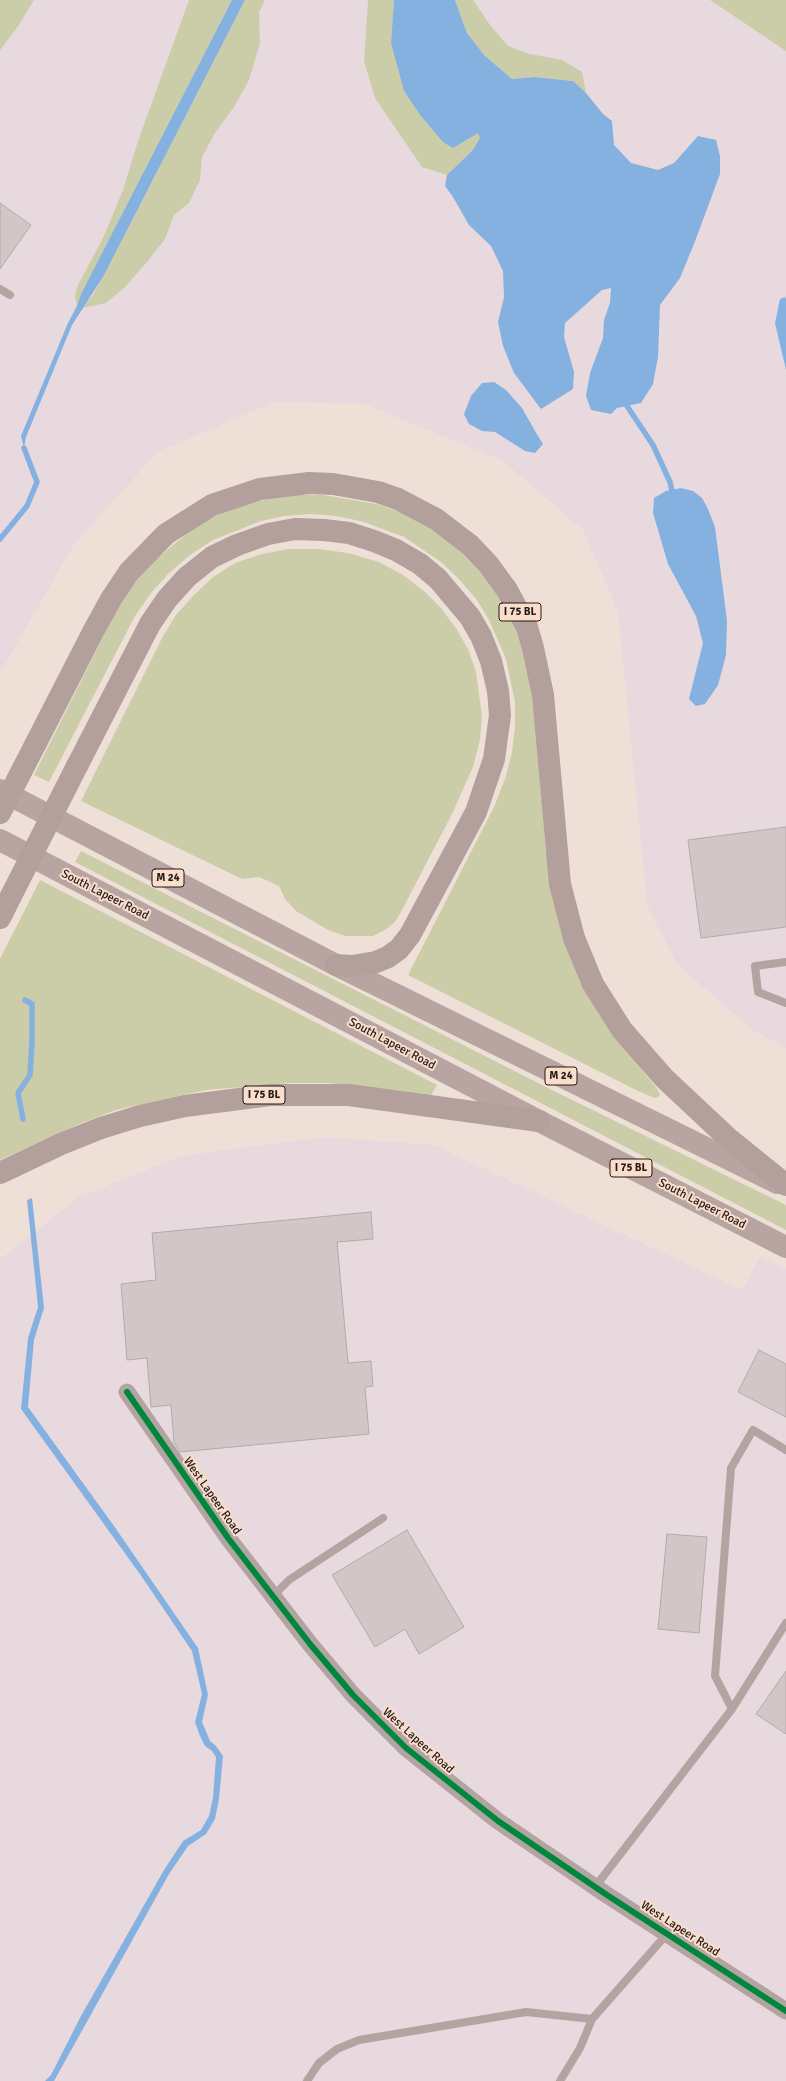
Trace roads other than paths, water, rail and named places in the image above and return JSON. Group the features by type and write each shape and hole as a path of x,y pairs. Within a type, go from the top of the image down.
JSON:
{"highway":[{"name":"I 75 BL","path":"0,813 107,605 129,572 166,534 212,505 260,489 309,483 333,484 371,491 398,499 436,519 470,545 488,564 507,590 526,627 534,648 543,695 560,884 574,938 593,984 622,1030 664,1078 728,1138 786,1184"},
{"path":"0,918 150,624 167,599 188,577 212,557 237,545 268,534 295,529 324,530 349,534 374,541 396,550 420,564 438,579 470,617 481,636 492,661 498,691 500,715 494,759 476,812 410,935 399,949 388,957 376,962 352,966 336,965"},
{"name":"I 75 BL","path":"0,1173 61,1144 101,1128 140,1116 185,1106 262,1096 310,1093 349,1095 539,1121"}],"main road":[{"name":"M 24","path":"0,790 336,965 786,1188"},
{"name":"South Lapeer Road","path":"0,840 539,1121 786,1247"}],"street":[{"name":"West Lapeer Road","path":"127,1392 228,1538 273,1596 353,1695 406,1748 498,1821 595,1887 786,2012"}],"lane":[{"path":"0,289 10,294"},
{"path":"786,962 755,966 758,992 786,1003"},
{"path":"732,1709 715,1676 731,1468 753,1430 786,1450"},
{"path":"273,1596 289,1580 383,1518"},
{"path":"595,1887 732,1709 786,1623"},
{"path":"560,2081 580,2048 592,2019 667,1934"},
{"path":"306,2081 319,2063 337,2049 359,2040 526,2012 592,2019"}],"water":[{"path":"232,0 245,0 103,277 72,325 26,437 24,448 21,436 81,294"},
{"path":"394,0 455,0 467,33 484,55 512,79 534,77 573,81 586,93 603,114 612,121 614,145 631,163 658,170 674,163 698,136 716,140 720,156 720,174 680,278 660,305 658,357 653,384 641,403 617,408 611,414 591,410 586,396 590,373 603,338 604,320 610,303 611,288 602,290 565,323 564,337 574,372 573,389 541,409 514,373 503,346 498,322 504,297 503,271 491,246 469,225 445,186 447,175 472,151 480,138 478,133 453,148 443,142 421,116 404,91 391,43"},
{"path":"785,297 786,370 775,323 780,299"},
{"path":"494,382 506,390 522,408 543,444 535,453 525,451 495,432 482,431 469,424 464,414 471,396 482,383"},
{"path":"681,488 693,491 702,498 715,527 727,621 726,655 718,685 705,704 696,706 689,699 703,643 696,616 668,564 653,513 654,498 666,491"},
{"path":"32,1198 44,1308 34,1340 28,1407 114,1526 198,1648 208,1695 202,1722 210,1741 216,1746 223,1756 219,1799 215,1819 206,1834 188,1846 169,1874 54,2081 45,2081 51,2075 81,2016 164,1870 183,1841 201,1830 209,1816 213,1798 216,1757 212,1751 205,1746 195,1722 202,1694 192,1651 142,1577 21,1409 28,1338 38,1307 27,1200"}],"waterway":[{"path":"623,400 653,445 670,482 673,496"},
{"path":"0,539 27,506 37,482 24,448"},
{"path":"23,1119 18,1093 30,1075 32,1042 32,1004 25,1000"}]}
